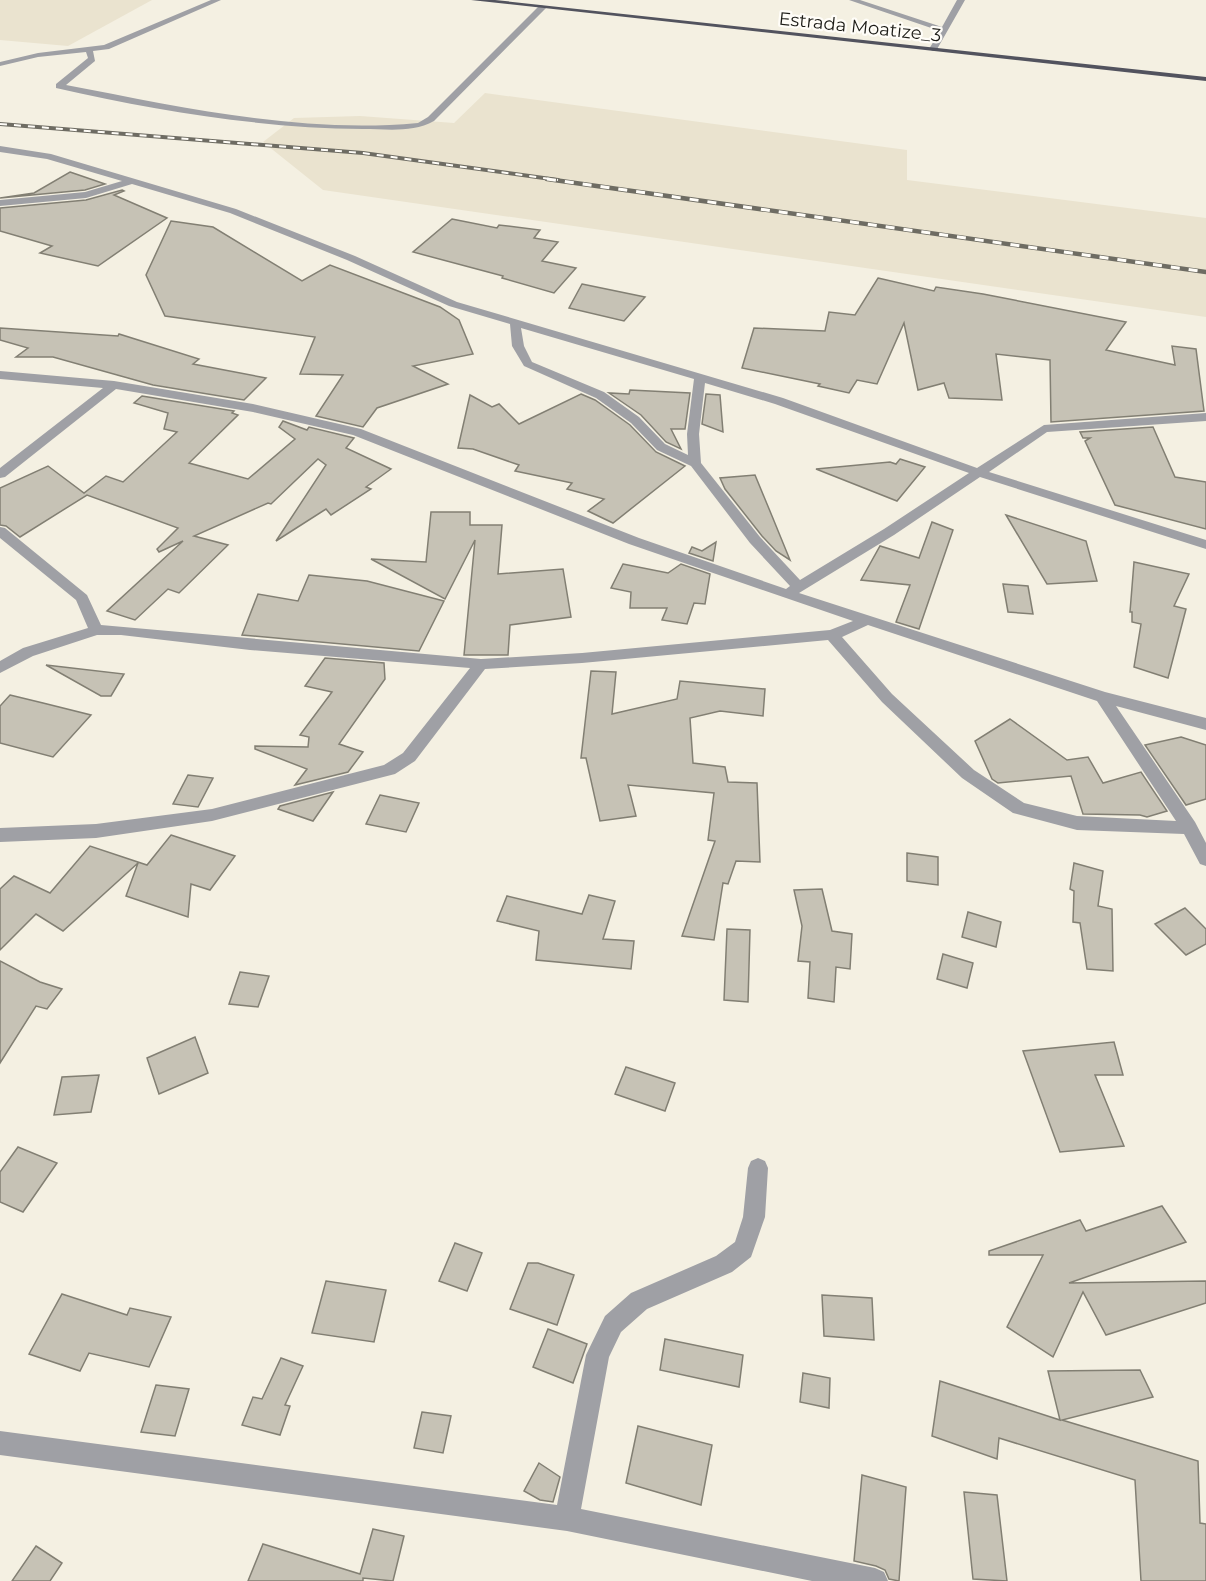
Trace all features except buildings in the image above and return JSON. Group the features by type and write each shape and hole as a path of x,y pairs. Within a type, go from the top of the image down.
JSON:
{"highway":[{"name":"Estrada Moatize_3","path":"475,0 1206,79"}],"street":[{"path":"0,64 38,55 106,47 217,0"},
{"path":"853,0 945,30"},
{"path":"933,49 961,0"},
{"path":"88,50 92,59 59,86 193,112 283,123 400,127 420,124 431,119 543,8"},
{"path":"0,149 48,156 232,211 351,258 453,304 779,401 980,473 1206,545"},
{"path":"0,202 86,195 133,180"},
{"path":"515,322 518,346 528,364 600,395 635,420 662,447 694,463 793,591"},
{"path":"1,375 114,385 253,408 357,432 634,541 793,591 865,621 1102,697 1206,724"},
{"path":"694,463 693,434 700,377"},
{"path":"0,474 114,385"},
{"path":"793,591 980,473 1044,429 1206,417"},
{"path":"0,531 82,598 96,630"},
{"path":"0,668 28,652 96,630 122,630 250,645 480,664 582,658 832,634 865,621"},
{"path":"832,634 895,706 968,774 1019,808 1077,823 1160,828 1190,827"},
{"path":"0,835 96,831 212,815 389,770 409,758 480,664"},
{"path":"1102,697 1190,827 1206,859"},
{"path":"567,1519 598,1355 613,1324 639,1301 724,1264 743,1249 754,1217 758,1168"},
{"path":"0,1443 567,1519 875,1581"}],"shaded area":[{"path":"0,0 152,0 68,46 0,40"},
{"path":"485,93 907,150 907,180 1206,218 1206,317 323,190 263,142 294,118 360,116 454,123"}],"railway":[{"path":"0,124 363,153 558,180"},
{"path":"547,179 1206,272"}]}
